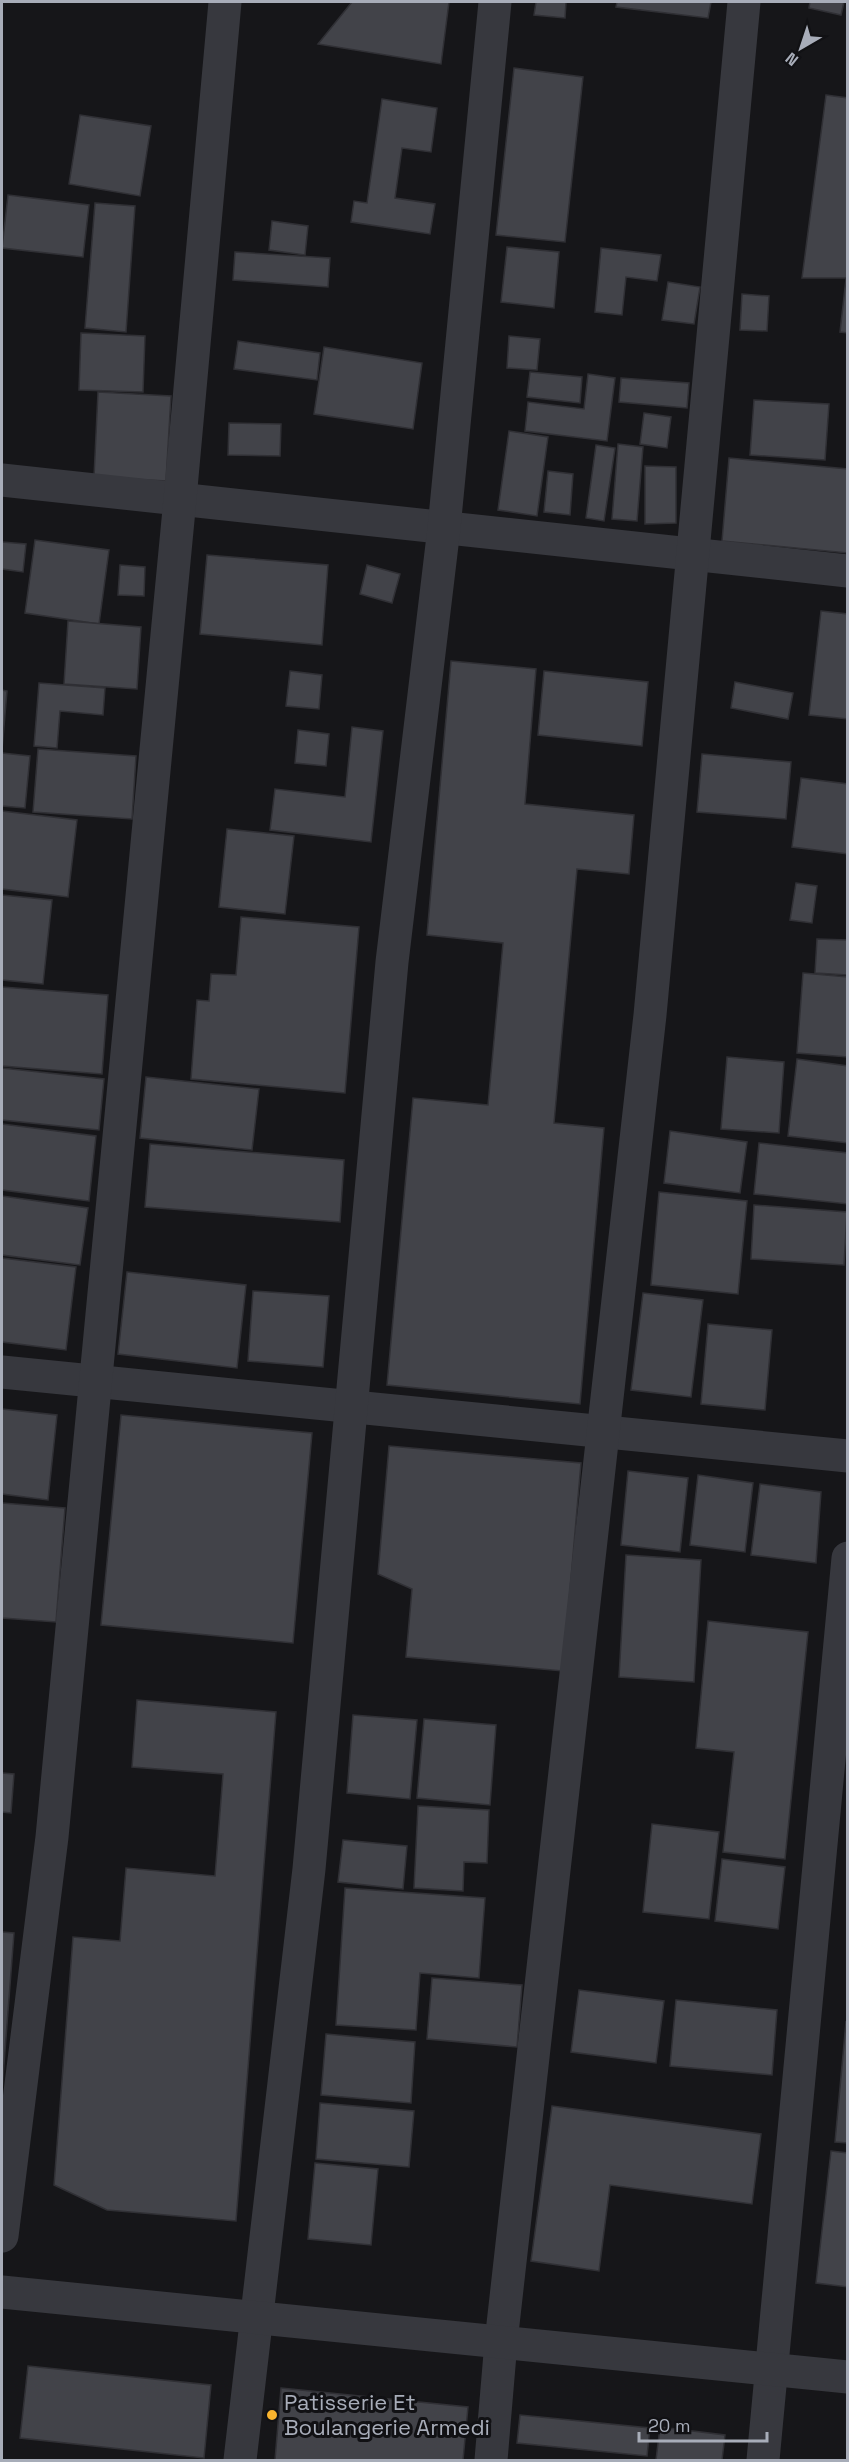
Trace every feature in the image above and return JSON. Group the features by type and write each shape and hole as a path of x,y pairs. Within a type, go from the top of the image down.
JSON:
{"street":[{"path":"2,2236 52,1837 180,499 225,2"},
{"path":"240,2460 309,1869 392,962 444,528 495,2"},
{"path":"491,2460 501,2342 651,1004 744,2"},
{"path":"2,480 848,571"},
{"path":"2,1372 848,1456"},
{"path":"763,2460 848,1558"},
{"path":"2,2292 848,2377"}],"building":[{"path":"352,2 449,2 441,64 318,44"},
{"path":"536,2 566,2 565,18 534,15"},
{"path":"617,2 711,2 708,18 616,7"},
{"path":"810,2 844,2 841,15 809,8"},
{"path":"514,68 583,77 565,242 496,235"},
{"path":"826,95 848,98 848,278 802,278"},
{"path":"382,99 437,108 431,152 402,148 395,198 435,204 430,234 351,222 354,201 367,203"},
{"path":"80,115 151,126 140,196 69,184"},
{"path":"8,195 89,205 83,257 2,248"},
{"path":"95,203 135,206 126,332 85,328"},
{"path":"272,221 308,226 305,255 269,250"},
{"path":"507,247 559,252 554,308 501,302"},
{"path":"601,248 661,255 657,281 626,277 622,315 595,312"},
{"path":"235,252 330,258 328,287 233,280"},
{"path":"846,279 848,279 848,333 840,332"},
{"path":"668,282 700,287 694,324 662,320"},
{"path":"742,294 769,296 767,331 740,330"},
{"path":"81,333 145,336 143,392 79,390"},
{"path":"509,336 540,339 537,370 507,368"},
{"path":"238,341 320,353 317,380 234,369"},
{"path":"324,347 422,363 413,429 314,414"},
{"path":"530,372 582,377 580,403 527,397"},
{"path":"588,374 615,378 607,441 525,431 528,402 584,409"},
{"path":"621,378 689,383 687,408 619,402"},
{"path":"98,392 171,396 166,481 94,477"},
{"path":"754,400 829,404 825,460 750,455"},
{"path":"644,413 671,417 667,448 640,444"},
{"path":"229,423 281,424 280,456 228,455"},
{"path":"509,431 548,437 537,516 498,510"},
{"path":"618,444 643,447 637,521 612,519"},
{"path":"596,445 615,448 604,521 586,518"},
{"path":"729,458 848,469 848,553 722,541"},
{"path":"645,466 676,467 676,523 645,524"},
{"path":"548,471 573,474 570,515 544,512"},
{"path":"35,540 109,550 99,624 25,613"},
{"path":"2,542 26,544 23,572 2,569"},
{"path":"207,555 328,565 322,645 200,634"},
{"path":"120,565 145,567 144,596 118,595"},
{"path":"367,565 400,574 392,603 360,594"},
{"path":"821,611 848,614 848,719 809,715"},
{"path":"68,621 141,627 137,689 64,684"},
{"path":"451,661 536,669 525,804 634,815 629,874 577,869 554,1123 604,1128 580,1404 387,1385 413,1098 488,1105 503,943 427,935"},
{"path":"290,671 322,675 319,709 286,706"},
{"path":"544,671 648,682 642,746 538,735"},
{"path":"735,682 793,693 788,719 731,708"},
{"path":"39,683 105,688 103,715 60,711 57,748 34,746"},
{"path":"2,690 7,691 2,750"},
{"path":"352,727 383,731 371,842 270,830 275,789 345,797"},
{"path":"298,730 329,734 326,766 295,763"},
{"path":"38,749 136,756 132,819 33,812"},
{"path":"2,753 30,756 25,808 2,806"},
{"path":"702,754 791,762 786,819 697,812"},
{"path":"801,778 848,784 848,854 792,847"},
{"path":"2,811 77,820 68,897 2,889"},
{"path":"227,829 294,836 285,914 219,907"},
{"path":"796,883 817,886 812,923 790,920"},
{"path":"2,895 52,900 43,984 2,980"},
{"path":"241,917 359,927 345,1093 191,1079 197,1000 209,1001 211,974 236,975"},
{"path":"817,939 848,940 848,975 815,973"},
{"path":"803,973 848,977 848,1057 797,1053"},
{"path":"2,987 108,995 102,1074 2,1066"},
{"path":"727,1057 784,1062 779,1133 721,1129"},
{"path":"797,1059 848,1066 848,1143 788,1136"},
{"path":"2,1068 104,1079 99,1130 2,1120"},
{"path":"146,1077 259,1089 252,1150 140,1138"},
{"path":"2,1124 96,1136 89,1201 2,1190"},
{"path":"670,1131 747,1142 740,1193 664,1183"},
{"path":"759,1143 848,1153 848,1204 754,1194"},
{"path":"150,1144 344,1160 340,1222 145,1207"},
{"path":"659,1192 747,1201 738,1294 651,1285"},
{"path":"2,1196 88,1208 80,1265 2,1255"},
{"path":"754,1205 847,1212 844,1265 751,1259"},
{"path":"2,1258 76,1267 66,1350 2,1342"},
{"path":"127,1272 246,1285 237,1368 118,1354"},
{"path":"253,1291 329,1296 323,1367 248,1361"},
{"path":"643,1293 703,1300 691,1397 631,1390"},
{"path":"708,1324 772,1330 765,1410 701,1404"},
{"path":"2,1409 57,1415 48,1500 2,1494"},
{"path":"121,1415 312,1433 293,1643 101,1625"},
{"path":"389,1446 581,1463 563,1671 406,1657 412,1589 378,1574"},
{"path":"628,1471 688,1478 680,1552 621,1545"},
{"path":"698,1475 753,1483 745,1552 690,1545"},
{"path":"760,1484 821,1492 816,1563 751,1555"},
{"path":"2,1503 65,1508 56,1622 2,1618"},
{"path":"626,1555 701,1560 694,1682 619,1677"},
{"path":"708,1621 808,1632 785,1859 723,1852 734,1752 696,1748"},
{"path":"137,1700 276,1712 236,2221 107,2210 54,2185 73,1937 120,1941 126,1868 215,1876 223,1774 132,1767"},
{"path":"353,1715 417,1720 410,1799 347,1793"},
{"path":"424,1719 496,1725 490,1805 417,1798"},
{"path":"2,1773 14,1774 11,1813 2,1812"},
{"path":"418,1806 489,1810 487,1863 464,1862 463,1891 414,1888"},
{"path":"652,1824 719,1832 709,1919 643,1912"},
{"path":"343,1840 407,1846 403,1889 338,1882"},
{"path":"722,1859 785,1867 778,1929 715,1921"},
{"path":"345,1888 485,1898 479,1978 420,1973 416,2030 336,2025"},
{"path":"2,1932 14,1933 2,2090"},
{"path":"432,1978 522,1985 517,2047 427,2039"},
{"path":"579,1990 664,2001 656,2063 571,2052"},
{"path":"676,2000 777,2010 772,2075 670,2066"},
{"path":"846,2022 848,2023 848,2143 835,2142"},
{"path":"326,2034 415,2042 411,2103 321,2095"},
{"path":"320,2103 414,2111 409,2167 316,2159"},
{"path":"552,2106 761,2134 752,2204 610,2185 599,2271 531,2261"},
{"path":"831,2151 848,2153 848,2287 816,2283"},
{"path":"315,2163 378,2169 371,2245 308,2239"},
{"path":"28,2366 211,2385 204,2458 20,2438"},
{"path":"281,2388 468,2407 463,2460 275,2460"},
{"path":"520,2415 650,2428 647,2456 517,2443"},
{"path":"660,2427 725,2435 722,2460 656,2460"}],"place":[{"name":"Patisserie Et Boulangerie Armedi","path":"272,2415"}]}
